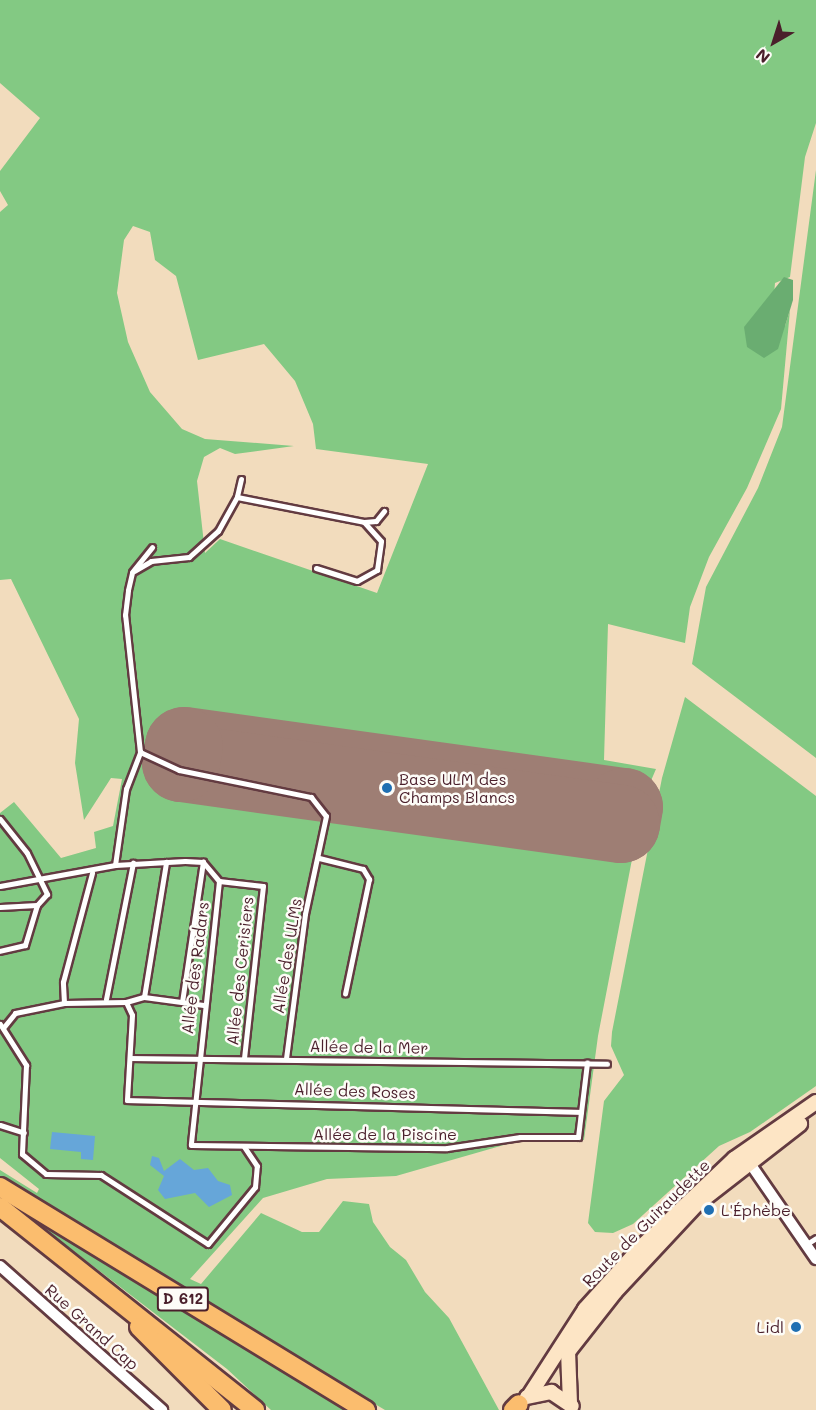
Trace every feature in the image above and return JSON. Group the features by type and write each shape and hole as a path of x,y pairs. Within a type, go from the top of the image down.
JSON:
{"highway":[{"name":"D 612","path":"0,1187 366,1410"},
{"name":"D 612","path":"0,1208 131,1320 222,1410"},
{"name":"D 612","path":"0,1208 255,1410"}],"street":[{"name":"Route de Guiraudette","path":"749,1162 749,1155 816,1103"},
{"name":"Route de Guiraudette","path":"519,1405 585,1309 642,1246 734,1159 816,1103"},
{"name":"Route de Guiraudette","path":"572,1406 565,1367 575,1340 670,1232 749,1162 816,1112"},
{"path":"749,1162 816,1259"},
{"name":"Rue Grand Cap","path":"0,1266 162,1410"},
{"path":"519,1405 551,1392 572,1406"}],"lane":[{"path":"132,572 151,561 189,557 218,531 237,497 241,478"},
{"path":"237,497 364,522 376,520 384,511"},
{"path":"316,568 357,581 377,570 381,541 364,522"},
{"path":"115,865 126,789 140,752 125,615 132,572 152,547"},
{"name":"Allée des ULMs","path":"140,752 178,770 311,797 326,816 319,858 305,914 285,1059"},
{"path":"0,819 40,879 47,894 37,905 25,945 0,951"},
{"path":"319,858 363,869 369,879 345,994"},
{"path":"0,886 92,873 115,865 166,862 203,862 219,881"},
{"path":"144,997 166,862"},
{"path":"182,1002 203,862"},
{"path":"106,999 133,863"},
{"path":"64,1003 63,982 92,873"},
{"name":"Allée des Cerisiers","path":"219,881 263,886 244,1059"},
{"name":"Allée des Radars","path":"191,1145 197,1059 219,881"},
{"path":"0,908 37,905"},
{"path":"203,1005 144,997 126,1002 106,999 64,1003 15,1014 1,1026 26,1065 22,1154 46,1174 101,1175 208,1244 255,1186 257,1166 244,1147"},
{"path":"126,1002 132,1015 131,1058"},
{"name":"Allée de la Mer","path":"131,1058 607,1065"},
{"name":"Allée des Roses","path":"131,1058 127,1100 581,1112"},
{"path":"581,1112 587,1063"},
{"name":"Allée de la Piscine","path":"191,1145 474,1147 520,1137 578,1137 581,1112"},
{"path":"0,1126 24,1133"},
{"path":"806,1245 816,1238"}],"green space":[{"path":"0,0 816,0 816,123 805,157 790,277 775,283 774,295 744,328 785,326 790,310 781,409 747,488 709,557 690,607 685,643 608,624 604,760 656,769 644,797 598,1036 584,1140 525,1139 396,1176 327,1179 263,1198 190,1279 201,1284 261,1213 302,1232 319,1232 343,1201 369,1204 373,1222 390,1247 406,1260 425,1292 449,1318 499,1410 385,1410 0,1180 0,1170 37,1193 39,1189 0,1158 0,813 14,802 61,858 96,848 94,832 113,826 122,779 111,778 84,820 75,763 79,719 11,579 0,580 0,212 8,205 0,191 0,171 40,118 0,83","holes":["133,226 150,232 155,260 176,276 198,360 264,344 295,381 313,424 316,449 428,464 377,593 220,539 205,553 197,481 204,457 220,448 235,454 294,446 205,439 182,429 150,392 128,342 117,293 124,240"]},
{"path":"816,170 816,758 692,664 706,587 758,488 782,427"},
{"path":"784,277 793,280 793,300 778,349 764,358 747,347 744,327"},
{"path":"685,697 816,796 816,1086 750,1132 719,1146 633,1224 613,1233 595,1232 588,1223 604,1101 624,1075 611,1046 612,1032 662,778"},
{"path":"30,1210 360,1410 271,1410 227,1369 24,1213"}],"water":[{"path":"52,1132 95,1136 93,1160 81,1159 81,1152 50,1149"},
{"path":"152,1156 159,1158 164,1171 180,1159 194,1170 208,1168 218,1181 230,1185 232,1195 209,1207 195,1193 165,1199 158,1190 164,1176 150,1165"}],"runway":[{"path":"184,746 624,807 621,824 181,763 184,746"}],"place":[{"name":"Base ULM des Champs Blancs","path":"387,788"},
{"name":"L'Éphèbe","path":"709,1210"},
{"name":"Lidl","path":"796,1327"}]}
